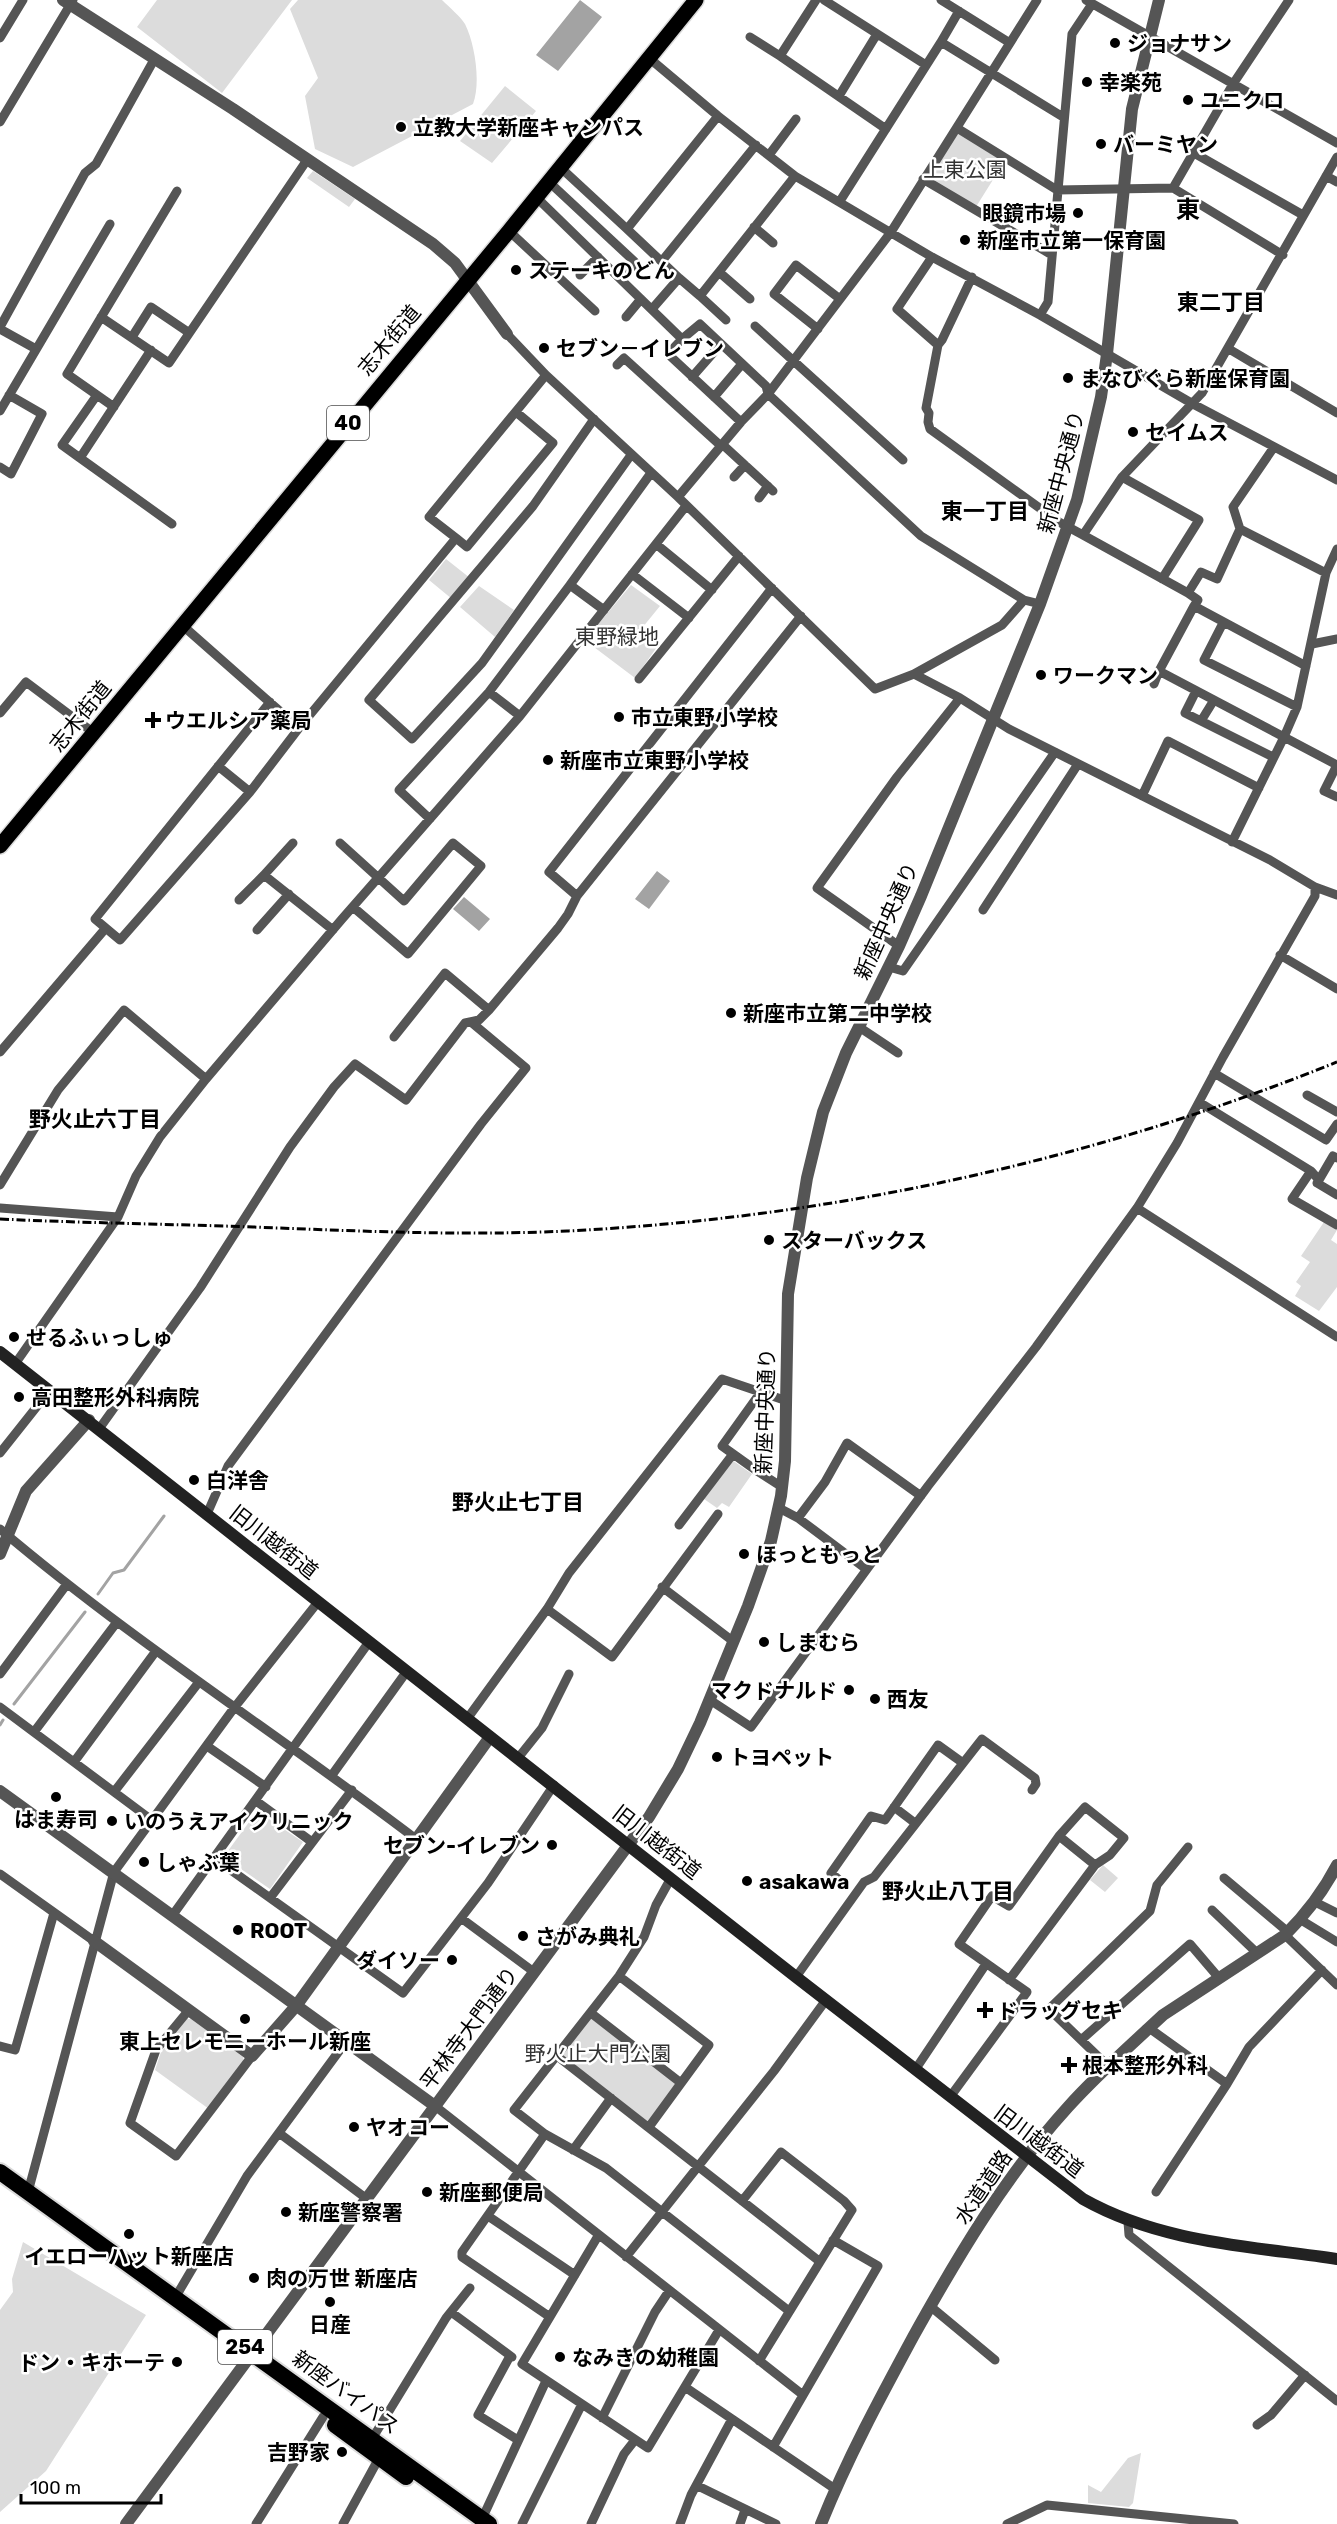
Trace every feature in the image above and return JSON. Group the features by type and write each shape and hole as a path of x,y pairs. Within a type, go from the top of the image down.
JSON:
{"highway":[{"name":"新座バイパス","path":"0,2172 175,2298 323,2417 379,2458 482,2522"},
{"name":"新座バイパス","path":"0,2184 249,2357 372,2439 482,2522"}],"main road":[{"name":"志木街道","path":"0,846 561,168 696,0"},
{"name":"旧川越街道","path":"0,1352 796,1977 1083,2199 1128,2222 1176,2235 1337,2259"}],"street":[{"path":"0,38 23,0"},
{"path":"780,56 816,0"},
{"path":"824,0 926,65"},
{"path":"941,0 1010,42"},
{"path":"678,497 741,422 768,394 891,232 1037,0"},
{"name":"新座中央通り","path":"629,1845 678,1769 710,1700 762,1570 779,1508 787,1401 788,1294 800,1212 823,1112 836,1075 899,946 1040,604 1068,528 1094,433 1107,354 1132,109 1148,36 1159,0"},
{"path":"1173,188 1233,84 1289,0"},
{"path":"0,122 69,2 424,237 454,263 507,334 546,375 678,497 875,688 914,674 1002,625 1024,600"},
{"path":"1040,315 1048,302 1072,34 1089,2 1337,143"},
{"path":"840,201 959,11"},
{"path":"839,96 878,34"},
{"path":"750,37 886,129"},
{"path":"941,42 1063,117"},
{"path":"36,349 0,328 85,173 96,164 155,58"},
{"path":"649,58 795,176 1193,404 1337,480"},
{"path":"627,229 718,116"},
{"path":"769,155 795,119"},
{"path":"957,128 1057,190 1173,188 1283,255"},
{"path":"662,261 756,145"},
{"path":"1194,153 1303,215"},
{"path":"1083,535 1122,477 1202,393 1337,157"},
{"path":"101,317 169,363 307,160"},
{"path":"561,168 726,320"},
{"path":"700,296 795,176"},
{"path":"1326,176 1337,182"},
{"path":"923,179 1052,255"},
{"path":"549,182 636,263 621,279"},
{"path":"114,407 67,374 177,191"},
{"path":"536,197 682,339"},
{"path":"0,411 110,224"},
{"path":"754,227 774,243"},
{"path":"508,231 595,311"},
{"path":"932,256 897,309 938,345"},
{"path":"580,275 598,257"},
{"path":"818,329 774,294 796,265 840,299"},
{"path":"719,272 750,299"},
{"path":"972,277 938,345 926,408 929,413 930,429 1068,528 1198,600 1154,684"},
{"path":"652,309 679,278"},
{"path":"626,317 641,299"},
{"path":"132,337 151,307 188,332"},
{"path":"741,422 668,354 700,324 765,386 768,394 921,536 1024,600 1040,604"},
{"path":"755,326 903,460"},
{"path":"692,377 721,344"},
{"path":"1229,349 1337,413"},
{"path":"80,458 152,350"},
{"path":"617,365 624,358 771,489 759,498"},
{"path":"714,397 742,364"},
{"path":"516,412 553,443 467,547 429,517 546,375"},
{"path":"0,467 11,474 42,414 9,395"},
{"path":"97,395 62,444 172,524"},
{"path":"594,419 533,506 369,700 412,739 482,663 631,455"},
{"path":"1188,593 1201,572 1217,579 1240,529 1233,507 1274,447"},
{"path":"734,477 745,465"},
{"path":"430,819 399,790 489,692 651,473"},
{"path":"1122,477 1200,520 1162,579"},
{"path":"15,1364 118,1217 136,1176 160,1137 206,1079 333,930 520,716 686,506"},
{"path":"1240,529 1326,573"},
{"path":"270,702 95,919 120,940 250,792 299,728 456,538"},
{"path":"656,544 712,590"},
{"path":"1232,842 1297,706 1326,573 1337,549"},
{"path":"639,679 739,556"},
{"path":"632,574 689,618"},
{"path":"570,585 604,610"},
{"path":"577,896 549,872 772,588"},
{"path":"1194,606 1306,666"},
{"path":"0,1554 4,1532 26,1491 94,1424 200,1288 290,1147 348,1072 355,1064 405,1100 465,1023 478,1020 489,1010 563,921 577,896 801,616"},
{"path":"1223,623 1204,660 1297,706"},
{"path":"182,625 299,728"},
{"path":"1312,644 1337,639"},
{"path":"1159,671 1337,765 1324,791 1337,797"},
{"path":"914,674 1055,752 1270,860 1315,887 1337,895"},
{"path":"0,712 26,682 94,733"},
{"path":"1196,691 1185,713 1273,757"},
{"path":"489,692 520,716"},
{"path":"899,946 817,888 897,777 960,698"},
{"path":"1201,721 1214,700"},
{"path":"1142,796 1168,741 1259,789"},
{"path":"889,967 903,971 1055,752"},
{"path":"983,909 1078,764"},
{"path":"218,766 250,792"},
{"path":"239,900 293,843"},
{"path":"340,843 404,901 453,843 480,866 408,954 353,907"},
{"path":"264,874 333,930"},
{"path":"710,1700 751,1727 947,1461 1036,1347 1159,1175 1315,896 1315,887"},
{"path":"257,930 289,894"},
{"path":"0,1053 105,928"},
{"path":"1280,955 1337,989"},
{"path":"394,1037 446,973 489,1010"},
{"path":"0,1185 58,1090 124,1010 206,1079"},
{"path":"207,1515 228,1466 526,1068 471,1022"},
{"path":"859,1027 898,1053"},
{"path":"1214,1073 1326,1140 1334,1128"},
{"path":"1306,1095 1337,1112"},
{"path":"1199,1102 1311,1171 1319,1180"},
{"path":"1334,1128 1330,1148 1335,1157 1317,1183 1337,1195"},
{"path":"1311,1171 1292,1199 1337,1225"},
{"path":"0,1208 118,1217"},
{"path":"1137,1208 1337,1337"},
{"path":"467,1719 547,1608 569,1573 722,1379 787,1401"},
{"path":"0,1453 50,1390"},
{"path":"760,1393 722,1446 782,1486"},
{"path":"798,1518 825,1482 847,1443 921,1496"},
{"path":"679,1525 733,1454"},
{"path":"779,1508 798,1518 866,1569"},
{"path":"547,1608 612,1657 718,1514"},
{"path":"4,1532 117,1622 234,1708 295,1748 416,1839"},
{"path":"0,1674 67,1584"},
{"path":"662,1587 734,1642"},
{"path":"28,2192 114,1872 234,1708 318,1602"},
{"path":"34,1732 117,1622"},
{"path":"172,1916 369,1642"},
{"path":"74,1762 156,1651"},
{"path":"332,1776 407,1671"},
{"path":"518,1758 542,1728 569,1674"},
{"path":"114,1792 199,1682"},
{"path":"0,1707 153,1821"},
{"path":"188,2011 156,2050 130,2123 176,2156 252,2055 296,2006 490,1737"},
{"path":"796,1977 864,1882 874,1877 982,1739 985,1739 1035,1779 1036,1784 1032,1790"},
{"path":"838,1879 831,1873 871,1816 885,1820 938,1745 963,1763"},
{"path":"207,1746 266,1787"},
{"path":"214,1858 403,1994 488,1884 554,1785"},
{"path":"270,1898 352,1790"},
{"path":"0,1791 435,2106 803,2396"},
{"path":"256,1801 312,1842"},
{"path":"894,1807 915,1823"},
{"path":"950,2097 1027,1992 1009,1980 986,1964 959,1944 992,1896 1009,1906 1059,1836 1085,1807 1124,1838 1110,1856 1095,1865 1009,1980"},
{"path":"1059,1836 1095,1865"},
{"name":"平林寺大門通り","path":"126,2524 629,1845"},
{"path":"1108,2066 1049,2010 1150,1911 1157,1885 1188,1847"},
{"name":"水道道路","path":"821,2524 848,2458 930,2306 997,2198 1027,2156 1066,2108 1163,2015 1257,1953 1301,1920 1315,1902 1337,1865"},
{"path":"671,1878 656,1905 644,1937 619,1976 514,2110 545,2134 606,2168 789,2311"},
{"path":"1224,1878 1286,1933 1337,1985"},
{"path":"1,1879 94,1941 252,2055"},
{"path":"1315,1902 1337,1913"},
{"path":"1212,1910 1257,1953"},
{"path":"0,2046 15,2050 54,1913"},
{"path":"461,1918 534,1972"},
{"path":"1301,1920 1337,1942"},
{"path":"1081,2040 1190,1944 1220,1978"},
{"path":"915,2070 986,1964"},
{"path":"1156,2192 1249,2047 1322,1970"},
{"path":"619,1976 709,2045 649,2127"},
{"path":"626,2257 774,2071 826,2000"},
{"path":"591,2013 681,2083"},
{"path":"1149,2028 1227,2084"},
{"path":"175,2298 247,2176 345,2043"},
{"path":"557,2056 819,2261"},
{"path":"573,2150 611,2098"},
{"path":"279,2133 367,2199"},
{"path":"545,2134 462,2252 462,2258 550,2317"},
{"path":"742,2201 781,2152 844,2201 852,2210 759,2361"},
{"path":"488,2216 575,2275"},
{"path":"1128,2222 1128,2235 1337,2401"},
{"path":"522,2364 598,2236"},
{"path":"773,2447 878,2266 833,2240"},
{"path":"372,2439 451,2312 470,2288"},
{"path":"602,2418 655,2312 669,2291"},
{"path":"930,2306 995,2360"},
{"path":"451,2312 546,2381 648,2448 719,2330"},
{"path":"510,2355 478,2415 518,2440"},
{"path":"1257,2425 1271,2415 1305,2375"},
{"path":"482,2522 546,2381"},
{"path":"685,2387 835,2489"},
{"path":"522,2524 582,2404"},
{"path":"256,2524 323,2417"},
{"path":"680,2524 691,2495 698,2486 732,2419"},
{"path":"591,2524 624,2454 636,2440"},
{"path":"343,2524 379,2458"},
{"path":"698,2486 776,2524"},
{"path":"1008,2524 1047,2505 1234,2524"},
{"path":"740,2524 745,2510"}],"green space":[{"path":"157,0 292,0 222,93 137,27"},
{"path":"298,0 442,0 463,21 472,42 477,75 473,104 353,167 315,149 305,96 318,78 290,9"},
{"path":"505,86 536,111 492,163 460,141"},
{"name":"上東公園","path":"957,128 1006,159 974,210 923,179"},
{"path":"313,171 355,199 349,207 307,178"},
{"path":"446,559 470,578 452,599 429,580"},
{"name":"東野緑地","path":"631,585 660,606 638,633 657,647 635,678 582,638 600,622"},
{"path":"479,586 514,610 495,637 460,607"},
{"path":"1324,1222 1337,1230 1331,1240 1337,1244 1337,1287 1319,1311 1295,1296 1301,1286 1296,1282 1310,1262 1301,1256"},
{"path":"732,1460 752,1474 729,1507 722,1503 717,1508 704,1499"},
{"path":"257,1811 303,1842 270,1889 225,1858"},
{"path":"1103,1865 1118,1878 1105,1892 1090,1880"},
{"name":"野火止大門公園","path":"591,2013 681,2083 649,2127 557,2056"},
{"path":"187,2019 191,2019 243,2057 244,2062 209,2109 155,2070 161,2052"},
{"path":"23,2242 146,2315 46,2471 0,2512 0,2310 13,2292 12,2279"},
{"path":"1141,2453 1133,2503 1129,2507 1088,2503 1088,2485 1101,2492 1128,2458"}],"shaded area":[{"path":"580,0 602,17 558,71 536,55"},
{"path":"657,871 670,881 649,909 635,899"},
{"path":"464,897 490,919 479,931 453,909"}],"waterway":[{"path":"98,1594 113,1573 124,1570 164,1516"},
{"path":"14,1704 85,1612"},
{"path":"0,1725 3,1720"}],"railway":[{"path":"0,1219 488,1233 567,1231 666,1224 764,1213 862,1198 959,1179 1055,1156 1244,1097 1337,1062"}],"place":[{"name":"ジョナサン","path":"1115,43"},
{"name":"幸楽苑","path":"1087,82"},
{"name":"ユニクロ","path":"1188,100"},
{"name":"立教大学新座キャンパス","path":"401,127"},
{"name":"バーミヤン","path":"1101,144"},
{"name":"眼鏡市場","path":"1078,213"},
{"name":"新座市立第一保育園","path":"965,240"},
{"name":"ステーキのどん","path":"516,270"},
{"name":"セブン－イレブン","path":"544,348"},
{"name":"まなびぐら新座保育園","path":"1068,378"},
{"name":"セイムス","path":"1133,432"},
{"name":"ワークマン","path":"1041,675"},
{"name":"市立東野小学校","path":"619,717"},
{"name":"ウエルシア薬局","path":"153,720"},
{"name":"新座市立東野小学校","path":"548,760"},
{"name":"新座市立第二中学校","path":"731,1013"},
{"name":"スターバックス","path":"769,1240"},
{"name":"せるふぃっしゅ","path":"14,1337"},
{"name":"高田整形外科病院","path":"19,1397"},
{"name":"白洋舎","path":"194,1480"},
{"name":"ほっともっと","path":"744,1554"},
{"name":"しまむら","path":"764,1642"},
{"name":"マクドナルド","path":"849,1690"},
{"name":"西友","path":"875,1699"},
{"name":"トヨペット","path":"717,1757"},
{"name":"はま寿司","path":"56,1797"},
{"name":"いのうえアイクリニック","path":"112,1821"},
{"name":"セブン-イレブン","path":"552,1845"},
{"name":"しゃぶ葉","path":"144,1862"},
{"name":"asakawa","path":"747,1881"},
{"name":"ROOT","path":"238,1930"},
{"name":"さがみ典礼","path":"523,1936"},
{"name":"ダイソー","path":"452,1960"},
{"name":"ドラッグセキ","path":"985,2010"},
{"name":"東上セレモニーホール新座","path":"245,2019"},
{"name":"根本整形外科","path":"1069,2065"},
{"name":"ヤオコー","path":"354,2127"},
{"name":"新座郵便局","path":"427,2192"},
{"name":"新座警察署","path":"286,2212"},
{"name":"イエローハット新座店","path":"129,2234"},
{"name":"肉の万世 新座店","path":"254,2278"},
{"name":"日産","path":"330,2302"},
{"name":"なみきの幼稚園","path":"560,2357"},
{"name":"ドン・キホーテ","path":"177,2362"},
{"name":"吉野家","path":"342,2452"}],"district":[{"name":"東","path":"1188,210"},
{"name":"東二丁目","path":"1221,302"},
{"name":"東一丁目","path":"985,511"},
{"name":"野火止六丁目","path":"95,1119"},
{"name":"野火止七丁目","path":"518,1502"},
{"name":"野火止八丁目","path":"948,1891"}]}
